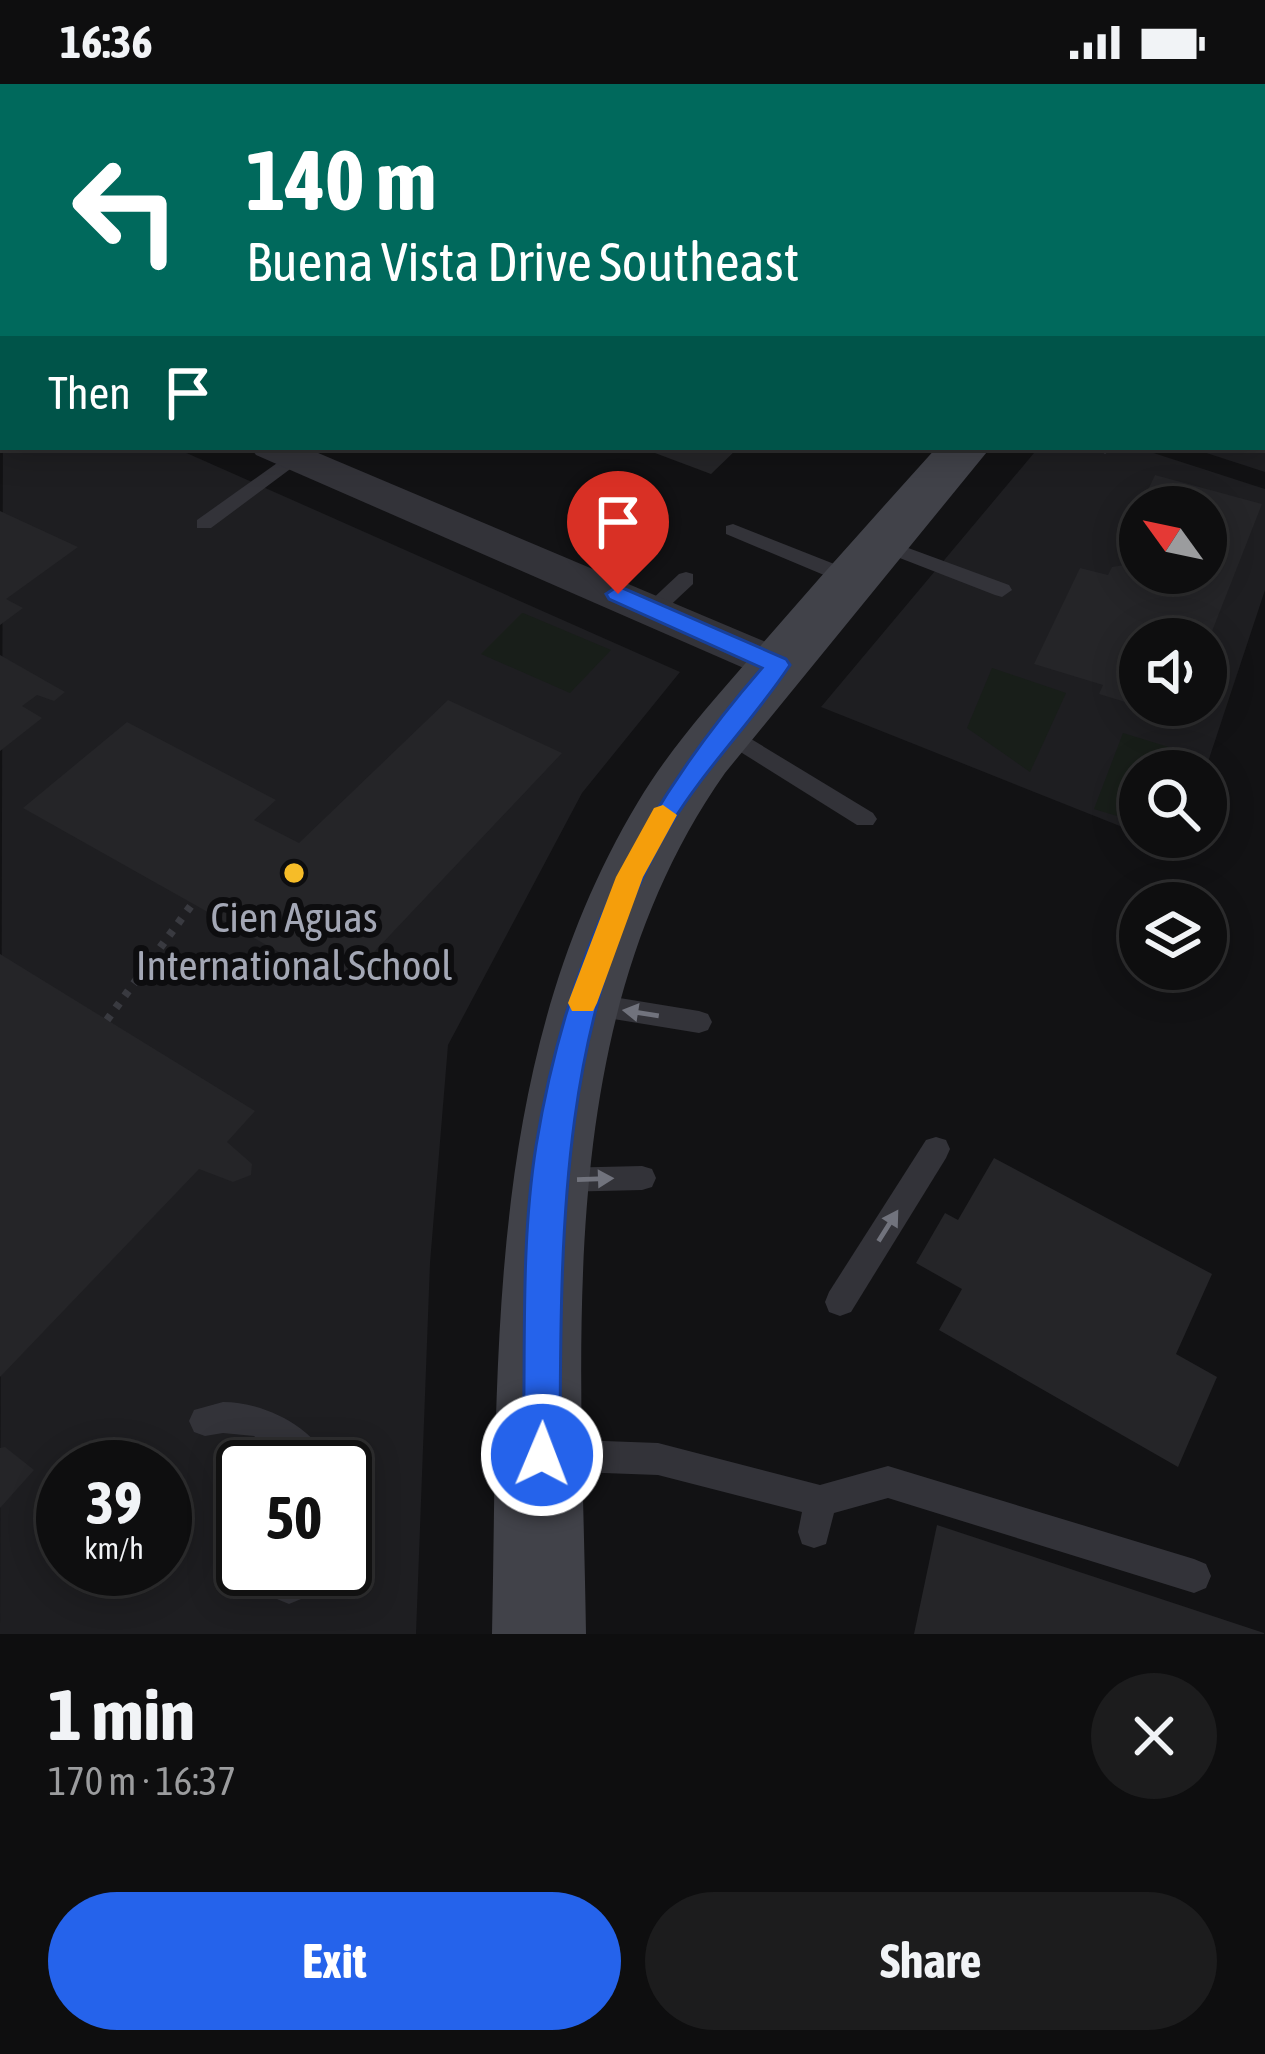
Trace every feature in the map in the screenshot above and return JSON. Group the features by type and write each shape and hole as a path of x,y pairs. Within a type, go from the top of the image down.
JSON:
{"main road":[{"path":"539,1634 549,1180 565,1072 582,1004 630,877 660,820 722,730 962,450"}],"street":[{"path":"282,452 778,665"}],"lane":[{"path":"204,524 282,452"},
{"path":"733,530 1003,590"},
{"path":"653,609 686,579"},
{"path":"722,730 865,819"},
{"path":"582,1004 699,1022"},
{"path":"840,1302 936,1149"},
{"path":"549,1180 641,1178"},
{"path":"205,1421 237,1413 289,1440"},
{"path":"542,1455 658,1459 817,1517 888,1481 1194,1576"}],"path":[{"path":"106,1020 193,903"}],"shaded area":[{"path":"3,450 180,450 680,672 582,793 448,1045 430,1263 416,1634 0,1634"},
{"path":"1036,450 1144,450 1265,489 1265,590 1227,705 1227,618 1119,618 1119,726 1220,726 1212,750 1119,750 1119,826 821,707"},
{"path":"1197,450 1265,450 1265,472"},
{"path":"522,613 611,650 570,693 481,654"},
{"path":"992,668 1066,693 1030,772 967,728"},
{"path":"1123,733 1179,750 1119,750 1119,817 1094,809"}],"building":[{"path":"647,450 736,450 711,474"},
{"path":"1155,475 1196,486 1150,486"},
{"path":"1227,495 1262,504 1227,593"},
{"path":"0,511 78,547 6,599 23,608 0,625"},
{"path":"1119,566 1119,594 1227,594 1217,618 1119,618 1119,700 1099,694 1103,685 1034,664 1080,568 1108,575"},
{"path":"0,655 65,692 54,701 37,695 22,706 42,718 0,751"},
{"name":"Cien Aguas International School","path":"448,700 562,753 341,987 23,808 127,722 276,800 254,820 299,843"},
{"path":"0,954 255,1111 227,1142 252,1164 251,1175 233,1182 199,1169 0,1377"},
{"path":"994,1158 1212,1274 1176,1354 1217,1377 1178,1467 939,1330 962,1289 916,1263 945,1213 958,1220"},
{"path":"0,1448 34,1470 0,1508"},
{"path":"937,1525 1264,1633 1264,1634 914,1634"}],"slow traffic":[{"path":"583,1003 603,940 663,815"}],"place":[{"name":"Cien Aguas International School","path":"294,873"}],"route":[{"path":"542,1455 545,1226 552,1146 582,1004 603,940 660,820 722,730 778,665 618,594"}]}
